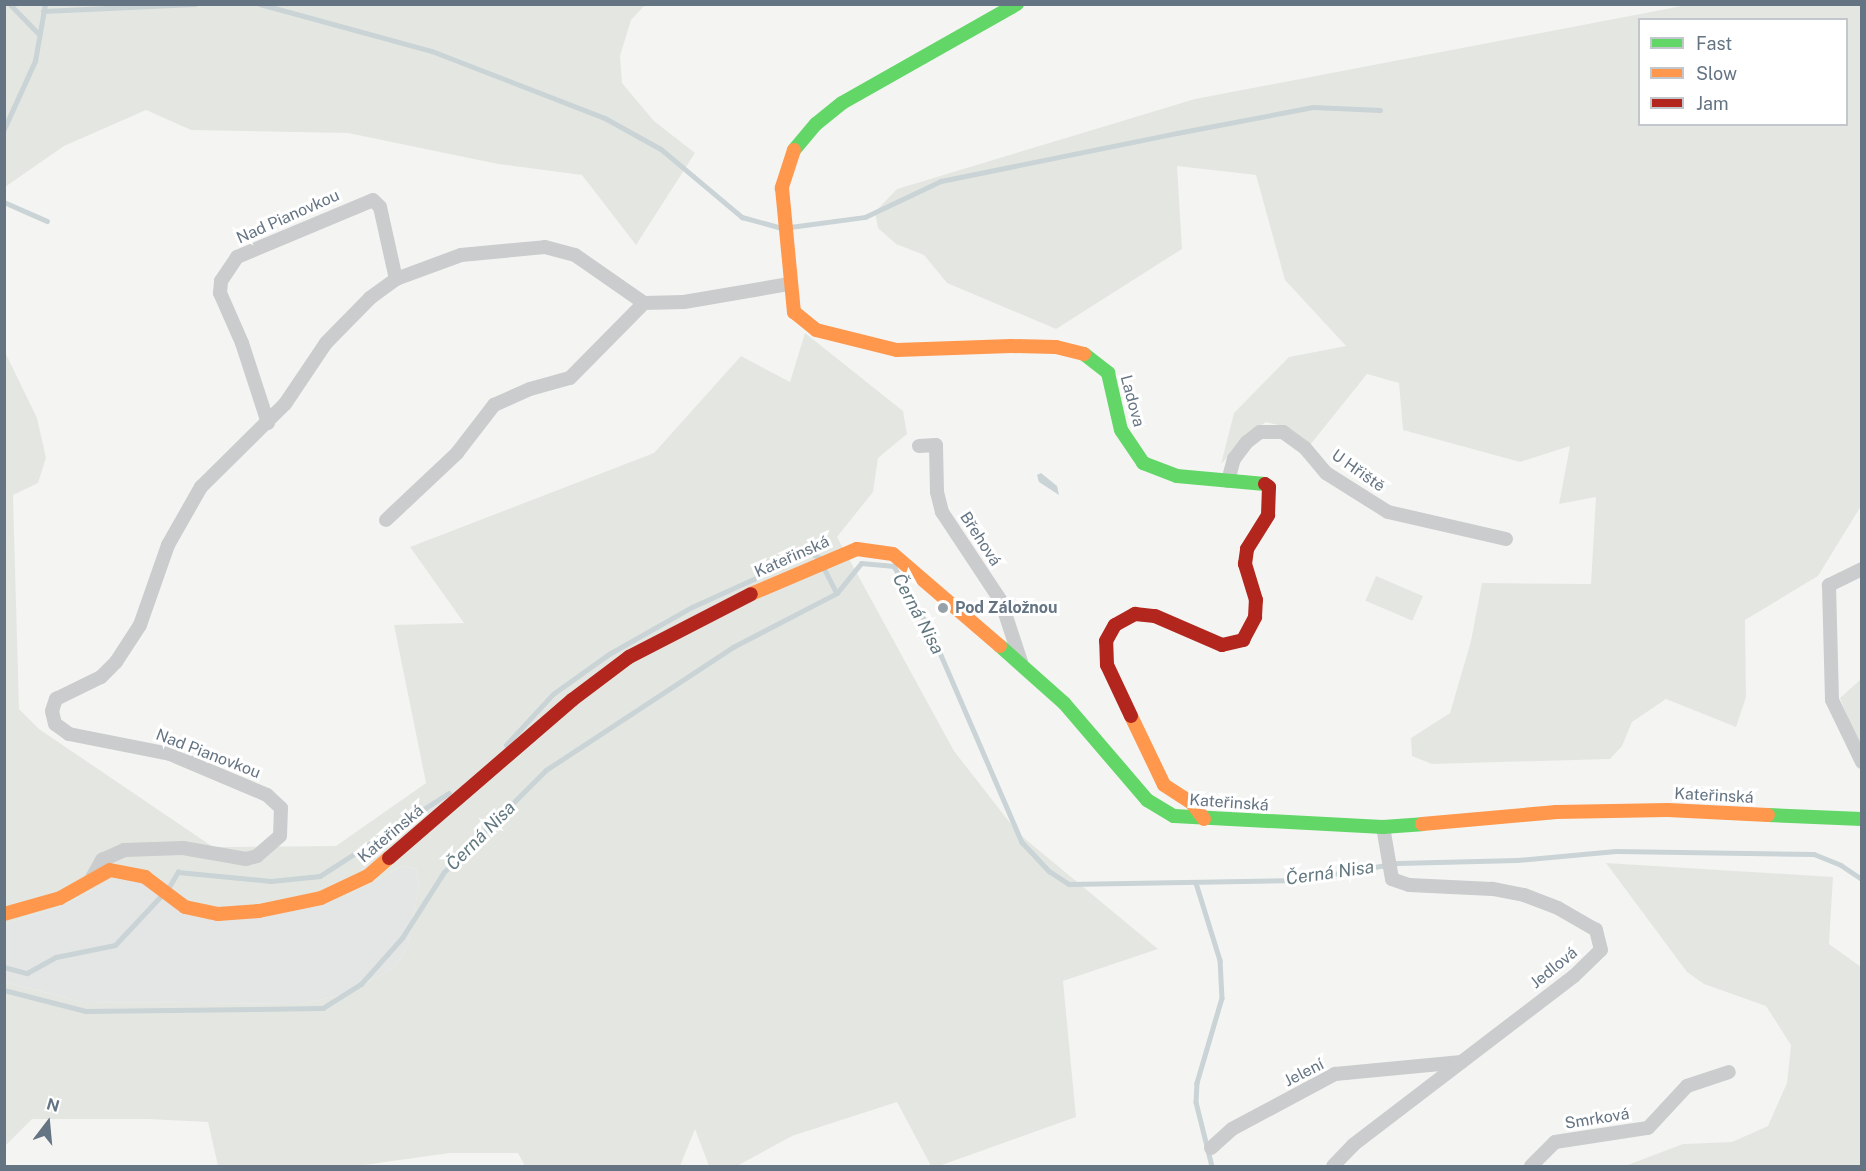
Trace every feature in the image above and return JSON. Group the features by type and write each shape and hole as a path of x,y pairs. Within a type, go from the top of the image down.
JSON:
{"street":[{"name":"Ladova","path":"1017,4 842,103 816,124 789,159 782,188 789,284 794,312 801,321 852,340 897,350 1033,347 1070,349 1084,354 1101,363 1108,373 1121,430 1143,462 1177,476 1228,482 1262,481 1271,493 1268,515 1247,549 1245,564 1256,600 1252,628 1243,640 1221,645 1155,616 1135,614 1115,625 1106,641 1107,665 1164,785 1191,803 1204,819"},
{"name":"Nad Pianovkou","path":"268,423 242,343 220,293 221,281 237,257 373,200 380,207 396,279"},
{"name":"Nad Pianovkou","path":"92,878 102,860 124,850 183,848 246,860 257,856 280,836 281,808 267,795 170,754 69,734 55,724 52,711 56,699 101,677 116,662 140,625 168,544 201,487 236,450 268,423 326,343 370,298 396,279 461,255 546,247 576,255 644,303"},
{"path":"386,520 457,453 494,405 530,389 570,378 644,303 684,302 789,284"},
{"name":"U Hřiště","path":"1228,482 1234,459 1247,442 1260,432 1283,432 1305,448 1326,473 1388,512 1506,539"},
{"name":"Břehová","path":"919,446 936,445 937,492 942,512 1001,601 1021,662"},
{"name":"Kateřinská","path":"4,914 60,898 79,890 92,878 110,870 127,871 145,877 185,907 218,914 259,911 321,898 368,876 572,700 629,657 777,580 857,549 893,554 1021,662 1064,704 1147,800 1174,816 1383,827 1556,812 1668,810 1862,819"},
{"path":"1862,569 1829,585 1832,700 1862,762"},
{"name":"Jedlová","path":"1333,1167 1353,1145 1581,969 1600,950 1596,930 1558,908 1524,895 1492,889 1409,885 1392,879 1383,827"},
{"name":"Jelení","path":"1211,1148 1232,1129 1335,1074 1461,1062"},
{"name":"Smrková","path":"1531,1167 1555,1142 1648,1128 1687,1086 1729,1072"}],"shaded area":[{"path":"4,5 645,5 631,20 620,56 622,83 654,121 695,153 636,245 582,175 498,164 348,133 191,130 146,110 64,146 5,187"},
{"path":"1687,5 1861,5 1861,506 1818,576 1745,620 1746,697 1736,727 1666,699 1632,722 1622,746 1610,759 1432,764 1412,756 1411,738 1450,713 1471,641 1482,583 1591,584 1596,497 1559,504 1570,446 1520,462 1403,430 1399,383 1367,374 1310,445 1286,427 1266,422 1250,433 1221,464 1234,413 1289,357 1346,346 1285,280 1256,175 1177,166 1182,249 1056,329 947,283 924,255 896,244 878,228 875,212 897,189 1195,99"},
{"path":"805,333 903,411 907,434 878,458 873,492 837,537 954,751 1018,833 1158,949 1063,981 1076,1117 939,1166 931,1166 897,1102 792,1136 737,1166 709,1166 695,1129 680,1166 525,1166 518,1153 450,1153 357,1166 218,1166 208,1122 147,1119 32,1119 5,1146 5,982 82,1002 299,1004 344,995 395,967 408,945 419,885 416,869 402,866 347,896 219,921 156,879 122,876 58,907 5,924 4,350 37,418 46,458 38,483 13,495 19,709 39,729 213,847 336,846 426,783 394,625 464,623 410,547 654,453 741,356 790,382"},
{"path":"1041,473 1057,486 1059,495 1039,482 1037,475"},
{"path":"1376,576 1423,596 1412,621 1365,601"},
{"path":"1861,679 1861,741 1857,741 1840,698"},
{"path":"1606,863 1833,877 1829,944 1861,967 1861,1166 1625,1166 1683,1144 1732,1142 1768,1126 1787,1083 1791,1045 1766,1006 1704,984 1687,972"},
{"path":"402,866 416,869 419,885 408,945 395,967 344,995 299,1004 82,1002 5,982 5,924 58,907 122,876 347,896"}],"waterway":[{"path":"10,4 38,33"},
{"path":"4,129 35,61 45,4"},
{"path":"43,11 195,4"},
{"path":"260,4 432,51 605,118 661,149 742,217 782,228"},
{"path":"790,227 865,217 941,181 1177,133 1313,107 1380,110"},
{"path":"4,202 47,221"},
{"path":"506,745 553,694 609,654 692,607 811,553 820,558"},
{"name":"Černá Nisa","path":"4,990 86,1011 323,1008 361,984 402,938 444,872 546,770 733,647 837,593 861,563 894,566 931,632 1022,842 1049,871 1069,884 1298,880 1398,863 1517,860 1616,851 1814,854 1841,865 1862,879"},
{"path":"823,566 837,593"},
{"path":"168,889 178,872 271,881 320,876 449,793"},
{"path":"1196,883 1220,960 1222,998 1197,1083 1196,1102 1212,1166"},
{"path":"4,967 27,973 56,957 115,945 162,895"}],"traffic: fast":[{"path":"794,150 816,124 842,103 1017,4"},
{"path":"1084,354 1108,373 1121,430 1143,463 1177,476 1265,484"},
{"path":"1000,646 1064,703 1147,800 1174,816 1383,827 1422,824"},
{"path":"1768,815 1862,819"}],"traffic: slow":[{"path":"794,150 782,188 794,312 816,330 897,350 1011,346 1056,347 1084,354"},
{"path":"751,594 857,549 893,554 1000,646"},
{"path":"1131,716 1164,785 1192,803 1204,819"},
{"path":"1422,824 1556,812 1668,810 1768,815"},
{"path":"4,914 60,898 110,870 145,877 185,907 218,914 259,911 321,898 368,876 389,858"}],"traffic: jam":[{"path":"1131,716 1107,665 1106,641 1115,625 1135,614 1155,616 1222,645 1243,640 1255,617 1256,600 1245,564 1247,549 1268,515 1269,487 1265,484"},
{"path":"389,858 572,700 629,657 751,594"}],"place":[{"name":"Pod Záložnou","path":"943,608"}]}
